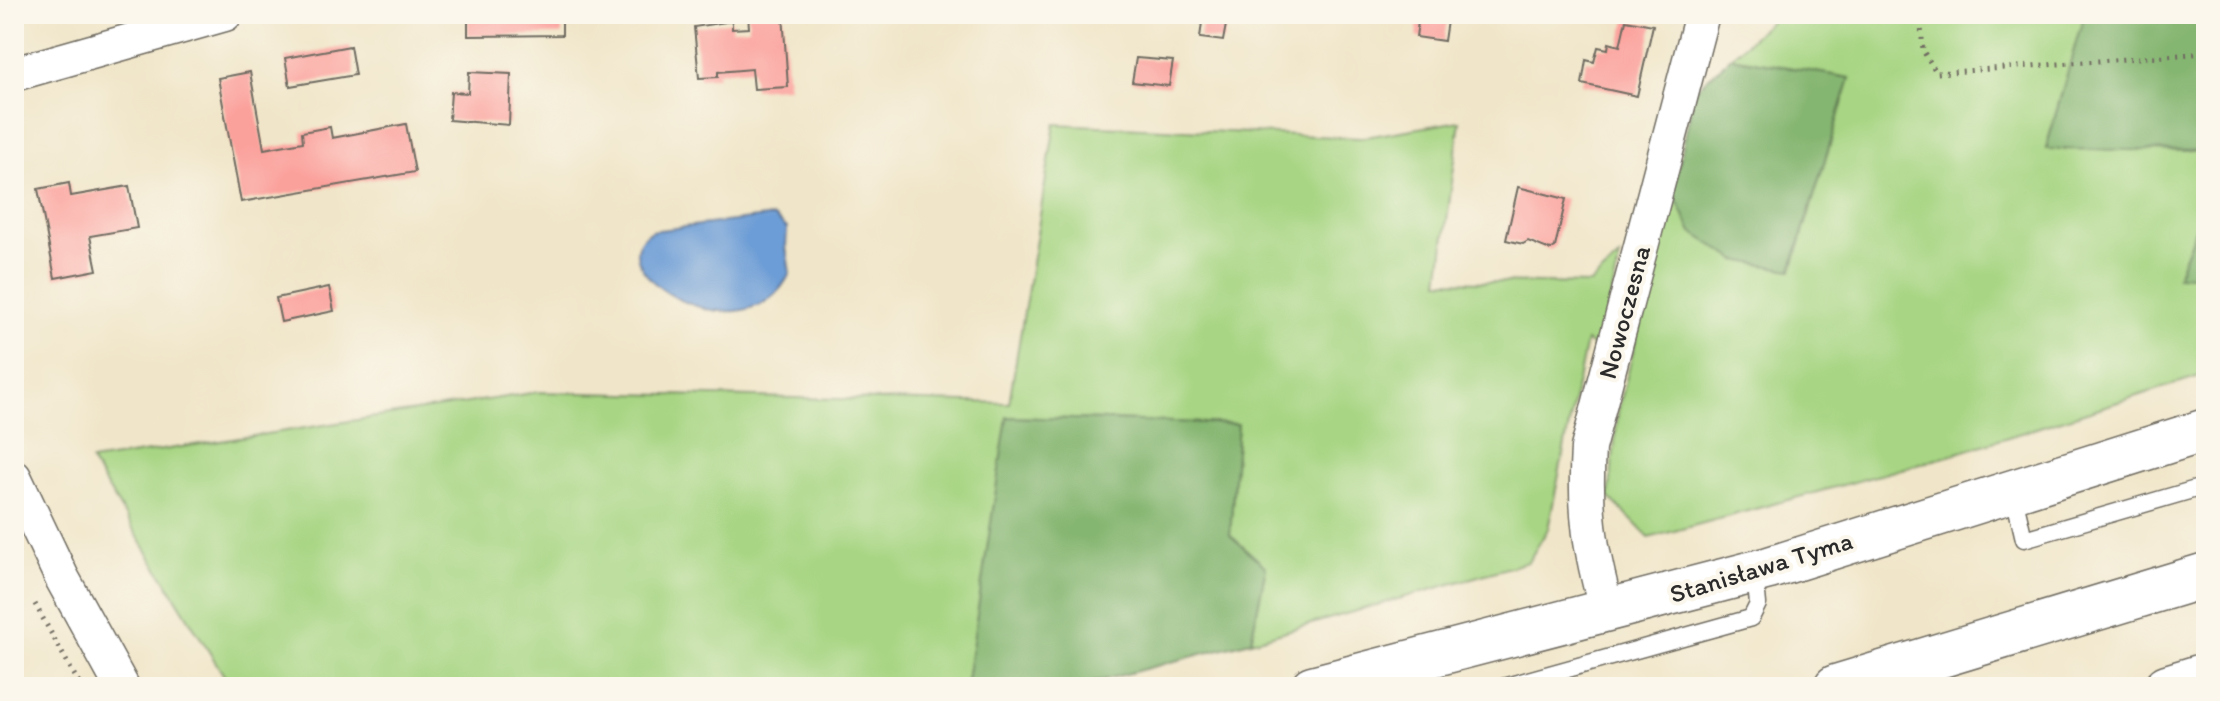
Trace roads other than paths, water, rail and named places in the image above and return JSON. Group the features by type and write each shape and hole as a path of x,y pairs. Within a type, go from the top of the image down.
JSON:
{"highway":[{"path":"1836,687 2206,575"},
{"path":"2167,687 2206,675"}],"street":[{"path":"14,74 225,14"},
{"name":"Nowoczesna","path":"1607,612 1590,550 1585,505 1588,448 1702,14"},
{"name":"Stanisława Tyma","path":"1312,687 1755,572 2206,430"},
{"path":"14,477 62,578 122,687"}],"lane":[{"path":"2013,491 2024,539 2206,486"},
{"path":"1503,687 1751,618 1758,604 1755,572"}],"water":[{"path":"774,217 787,228 790,273 769,299 742,310 711,310 682,300 657,285 641,266 638,247 651,231"}]}
